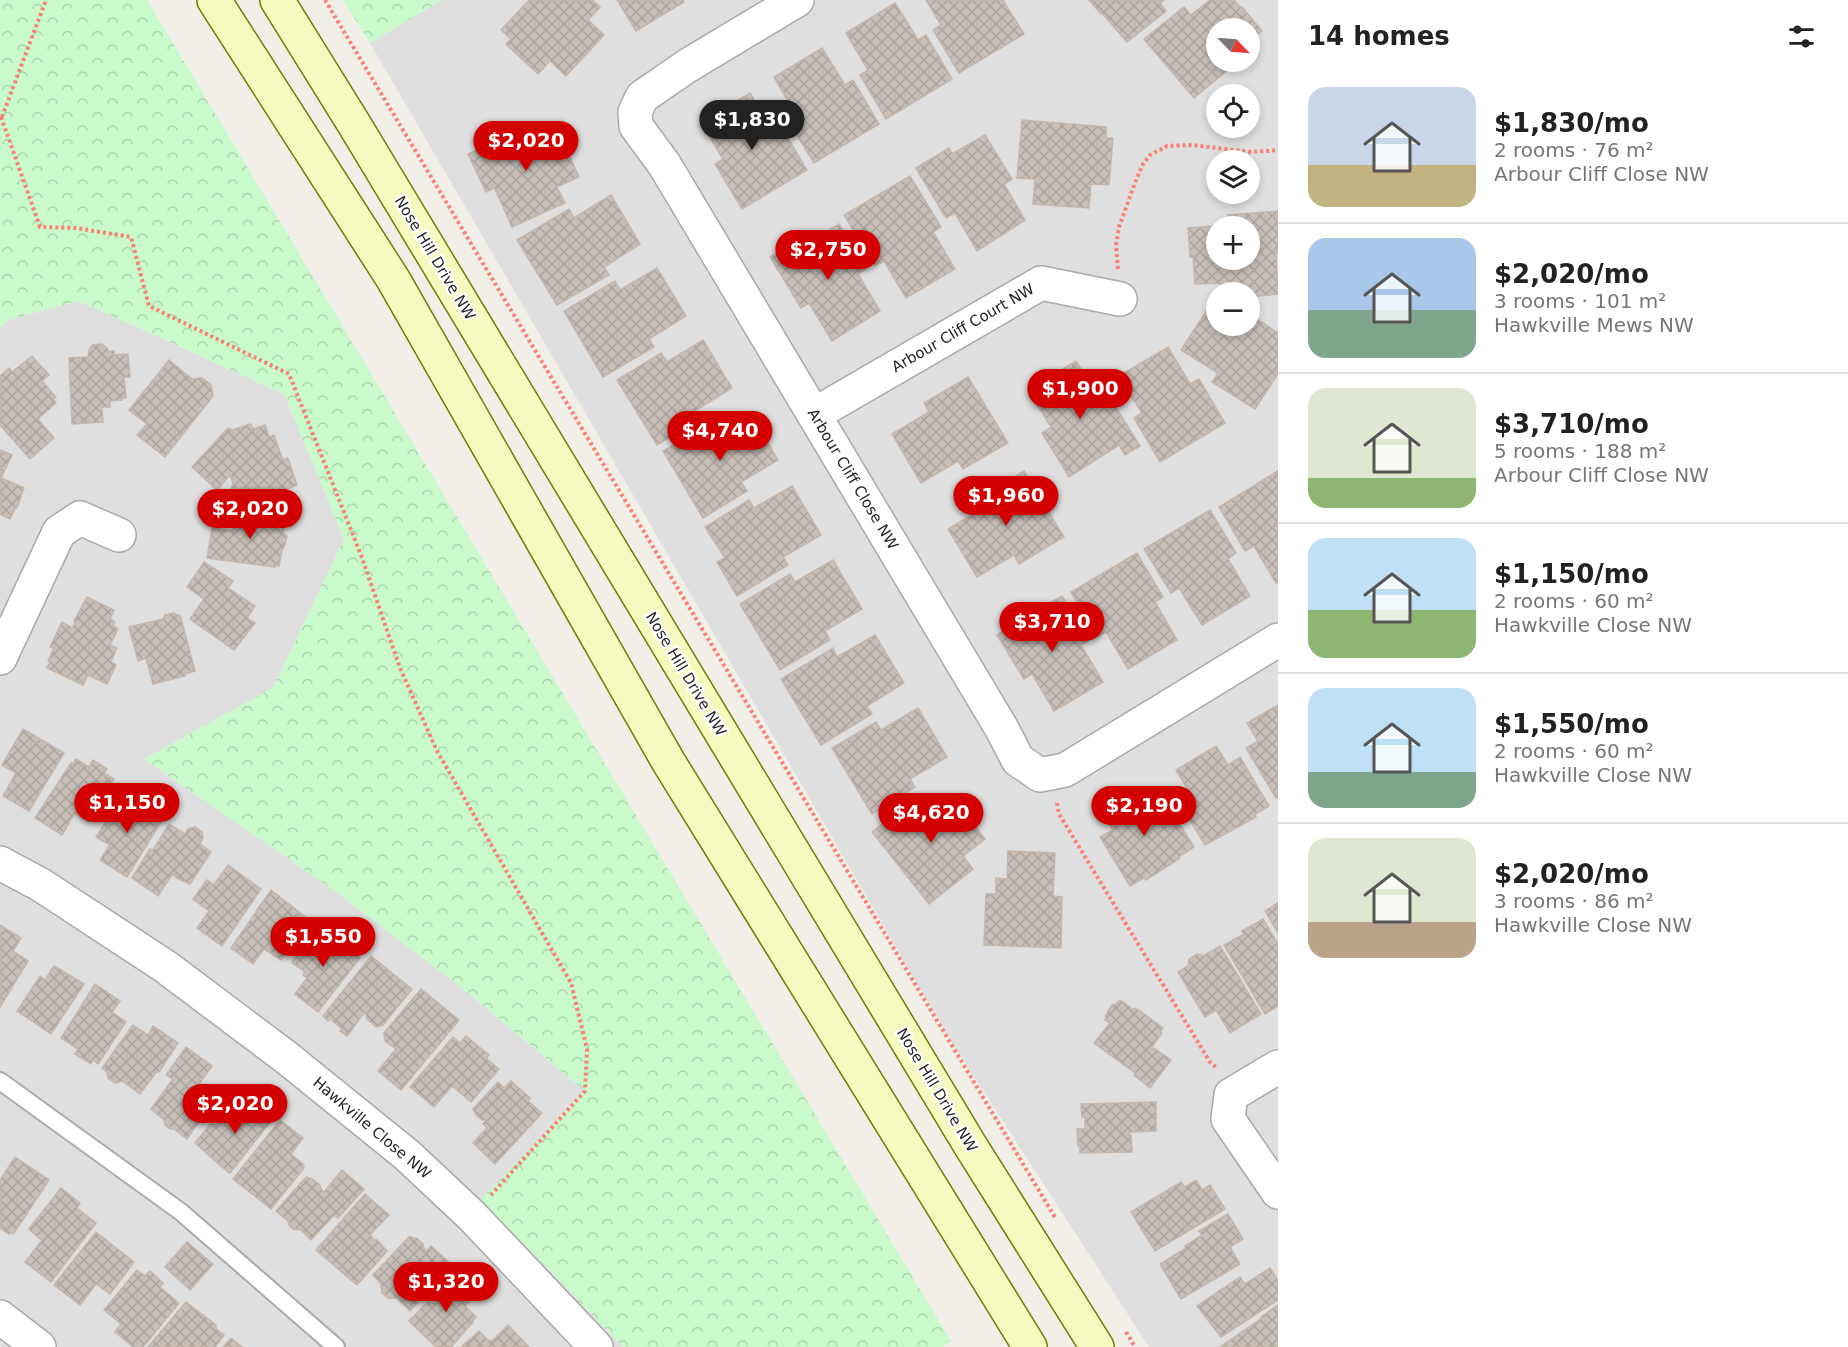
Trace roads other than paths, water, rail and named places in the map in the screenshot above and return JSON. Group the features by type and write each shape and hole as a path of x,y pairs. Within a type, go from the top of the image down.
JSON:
{"main road":[{"path":"214,0 393,279 668,761 1030,1347"},
{"name":"Nose Hill Drive NW","path":"277,0 964,1135 1097,1347"}],"street":[{"name":"Arbour Cliff Close NW","path":"797,0 687,66 642,97 635,112 636,126 664,164 815,414 1002,729 1018,760 1040,775 1065,770 1278,640"},
{"name":"Arbour Cliff Court NW","path":"815,414 1041,283 1120,299"},
{"path":"0,658 59,532 80,518 119,535"},
{"name":"Hawkville Close NW","path":"0,863 41,885 166,967 287,1058 407,1155 472,1216 596,1347"},
{"path":"1278,1067 1231,1095 1228,1119 1278,1192"},
{"path":"0,1317 39,1347"}],"lane":[{"path":"0,1081 181,1212 336,1347"}]}
